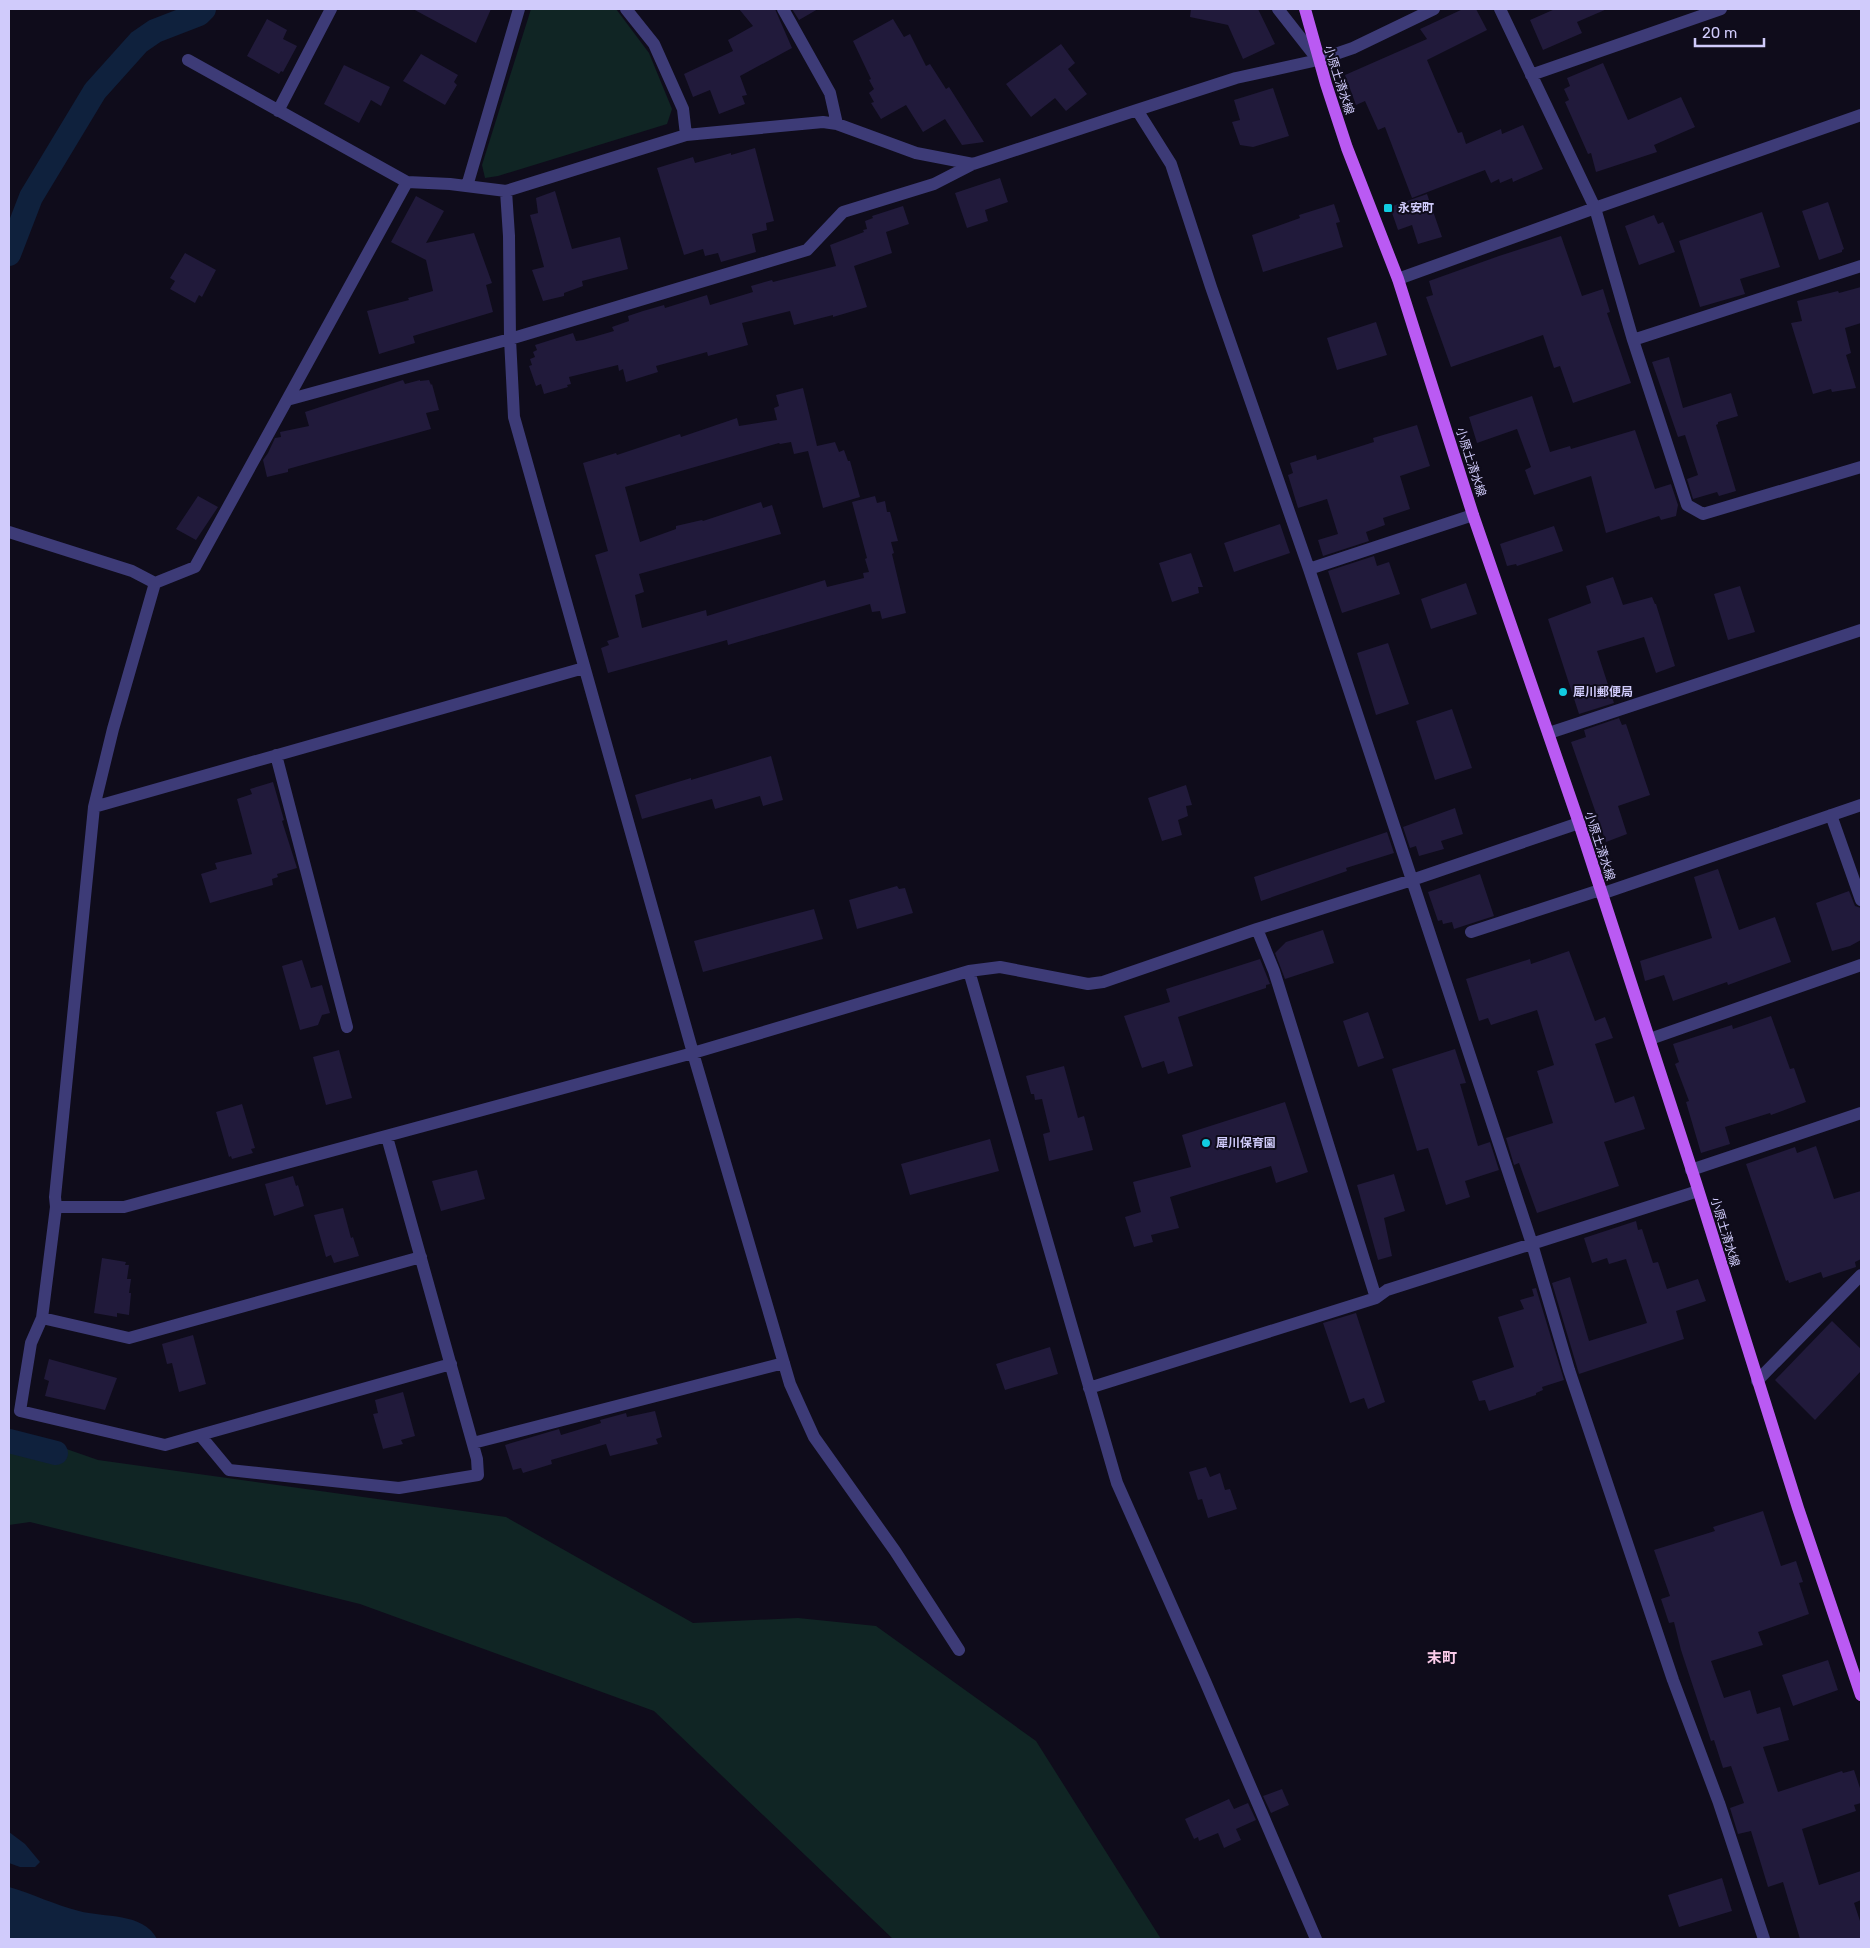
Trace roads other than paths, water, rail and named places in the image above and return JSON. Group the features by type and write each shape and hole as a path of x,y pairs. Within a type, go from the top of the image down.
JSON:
{"main road":[{"name":"小原土清水線","path":"1305,9 1318,60 1347,148 1398,279 1474,515 1579,823 1650,1040 1757,1381 1857,1668 1861,1695"}],"street":[{"path":"278,111 331,9"},
{"path":"467,186 519,9"},
{"path":"626,9 654,44 683,109 686,134"},
{"path":"783,9 830,93 837,124"},
{"path":"1278,9 1318,60"},
{"path":"286,400 510,340 807,250 843,212 934,184 973,164 1236,78 1318,60 1353,48 1434,9"},
{"path":"1500,9 1595,208 1634,340 1687,505 1704,514 1861,467"},
{"path":"1531,75 1722,9"},
{"path":"188,60 407,182 506,191 686,134 823,122 837,124 916,153 973,164"},
{"path":"1137,110 1171,164 1211,287 1309,569 1412,880 1532,1244 1572,1380 1670,1671 1722,1812 1764,1939"},
{"path":"1398,279 1861,115"},
{"path":"9,532 132,571 155,583 194,567 407,182"},
{"path":"506,191 510,236 510,340 514,418 693,1053 790,1384 814,1437 895,1551 959,1650"},
{"path":"1634,340 1861,266"},
{"path":"1309,569 1474,515"},
{"path":"155,583 113,729 94,807 54,1197 56,1207 42,1318 30,1343 20,1411 165,1445 451,1364"},
{"path":"1549,733 1861,630"},
{"path":"94,807 584,668"},
{"path":"276,755 347,1027"},
{"path":"1471,932 1601,892 1861,805"},
{"path":"1831,815 1861,900"},
{"path":"56,1207 124,1207 693,1053 969,971 1000,967 1088,984 1102,982 1579,823"},
{"path":"1257,929 1274,972 1376,1298"},
{"path":"1650,1040 1861,966"},
{"path":"969,971 1117,1483 1205,1680 1316,1939"},
{"path":"1691,1170 1861,1113"},
{"path":"200,1435 229,1470 399,1488 478,1475 473,1443 387,1137"},
{"path":"1089,1388 1376,1298 1387,1290 1698,1191"},
{"path":"42,1318 129,1338 420,1257"},
{"path":"1757,1381 1861,1275"},
{"path":"473,1443 784,1362"}],"water":[{"path":"9,1832 25,1844 40,1862 35,1867 20,1867 9,1863"},
{"path":"9,1887 79,1911 133,1920 151,1930 157,1939 9,1939"}],"waterway":[{"path":"9,254 31,197 95,91 139,42 155,31 199,14 204,9"},
{"path":"9,1441 56,1453"}],"place":[{"name":"永安町","path":"1388,208"},
{"name":"犀川郵便局","path":"1563,692"},
{"name":"犀川保育園","path":"1206,1143"}],"district":[{"name":"末町","path":"1442,1658"}]}
